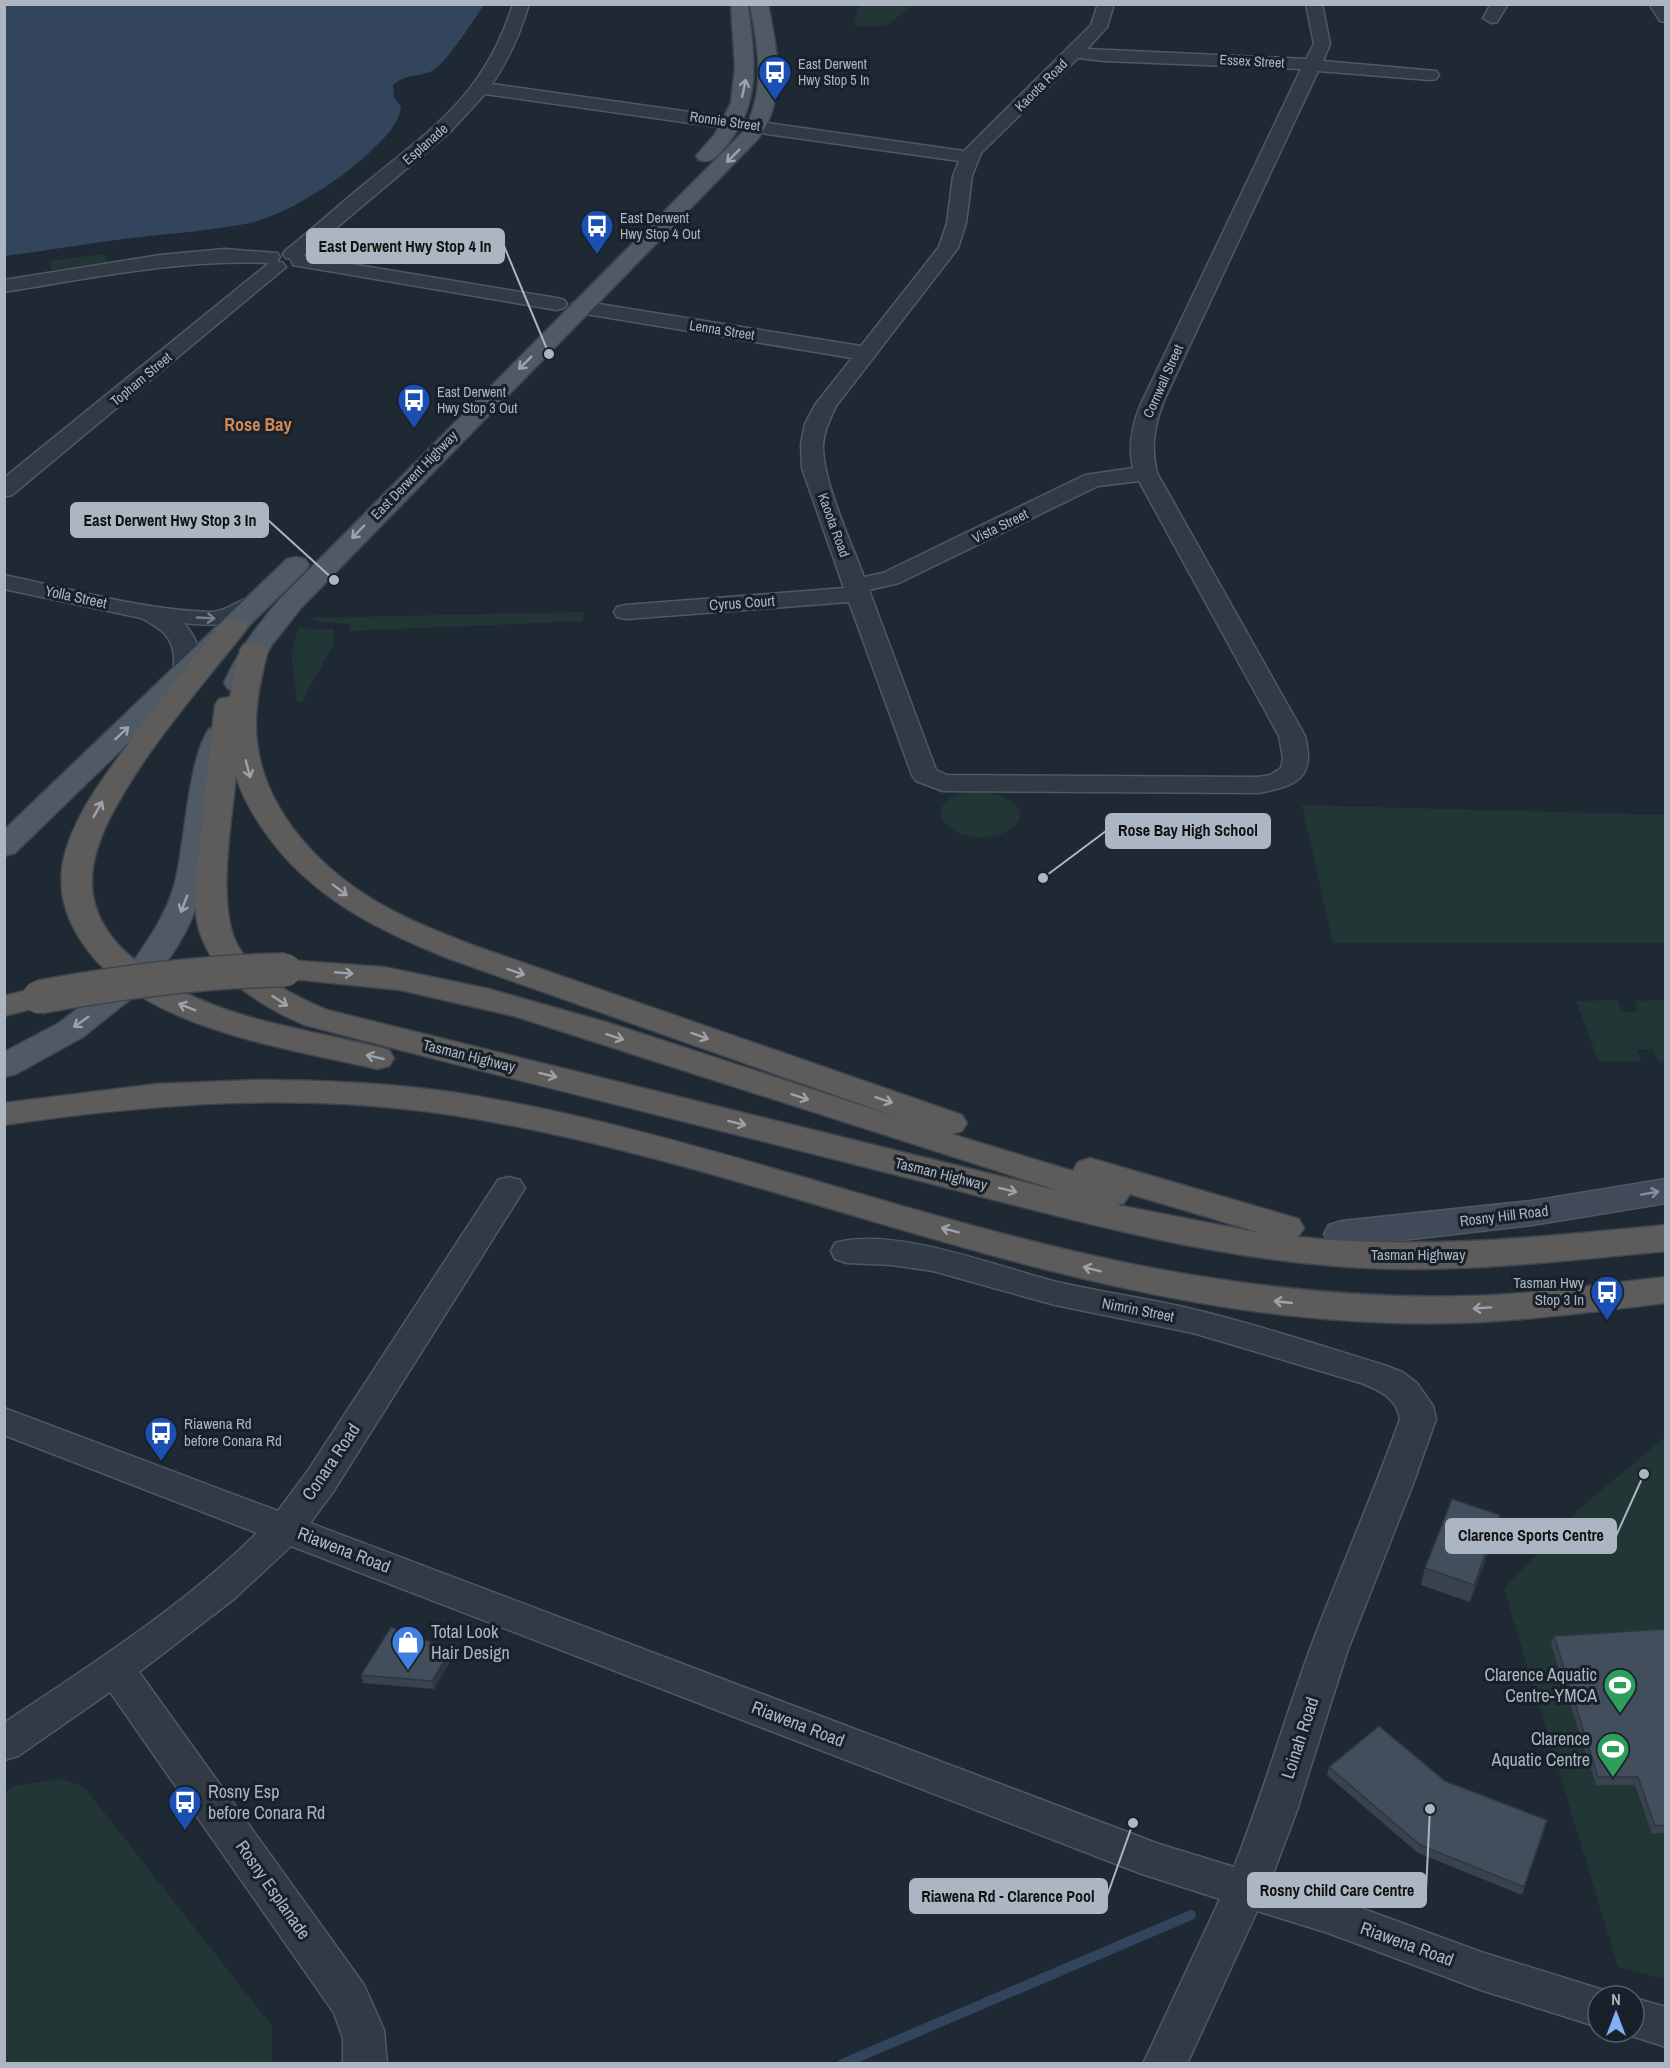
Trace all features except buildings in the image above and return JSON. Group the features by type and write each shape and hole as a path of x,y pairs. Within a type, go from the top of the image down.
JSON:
{"highway":[{"path":"244,639 165,713 104,799 82,842 75,881 80,914 100,948 118,965 162,996 219,1018 612,1117 877,1200 903,1218"},
{"path":"244,639 242,724 248,770 261,806 275,828 295,852 322,877 379,917 502,967 1046,1156 1286,1228"},
{"name":"Tasman Highway","path":"229,705 212,877 213,923 221,942 237,967 261,988 288,1006 317,1018 1152,1226 1244,1244 1369,1256 1470,1255 1665,1238"},
{"name":"Tasman Highway","path":"4,1006 39,997 173,974 285,970 373,976 416,982 497,1002 608,1035 939,1143 1093,1189 1173,1210 1286,1228 1342,1234 1395,1236 1484,1234 1665,1217"},
{"path":"4,1114 112,1099 208,1093 322,1092 410,1098 507,1113 597,1134 1114,1275 1202,1292 1342,1308 1475,1309 1665,1290"},
{"path":"4,1131 119,1115 226,1111 359,1113 428,1119 549,1137 632,1156 875,1219 903,1218"}],"main road":[{"name":"East Derwent Highway","path":"4,847 186,673 244,639 266,632 713,149 732,122 741,104 747,76 739,4"},
{"name":"East Derwent Highway","path":"4,1066 71,1030 136,977 168,939 186,902 197,859 200,816 208,771 229,705 244,639 262,600 568,306 740,148 757,126 768,102 770,64 759,4"},
{"name":"Rosny Hill Road","path":"1342,1234 1532,1213 1665,1191"}],"street":[{"name":"Esplanade","path":"297,258 470,104 510,36 521,4"},
{"name":"Kaoota Road","path":"1106,4 1099,27 969,158 961,175 959,219 952,241 826,405 816,424 812,444 813,468 925,776 936,782 951,784 1238,785 1284,780"},
{"name":"Cornwall Street","path":"1284,780 1294,770 1298,756 1292,736 1146,473 1140,456 1145,418 1322,44 1314,4"},
{"path":"1657,4 1665,17"},
{"name":"Essex Street","path":"1074,52 1312,65 1430,75"},
{"name":"Ronnie Street","path":"481,88 732,122 969,158"},
{"path":"4,286 160,261 225,255 293,266 297,258"},
{"name":"Lenna Street","path":"297,258 568,306 863,354"},
{"name":"Topham Street","path":"4,490 273,262"},
{"name":"Vista Street","path":"857,590 891,579 1092,480 1146,473"},
{"name":"Yolla Street","path":"4,582 148,612 200,619 219,619 238,613 262,600"},
{"name":"Cyrus Court","path":"626,612 857,590"},
{"name":"Yolla Street","path":"148,612 162,618 180,633 188,650 186,673"},
{"name":"Conara Road","path":"4,1744 115,1668 211,1596 286,1527 320,1482 509,1188"},
{"name":"Nimrin Street","path":"847,1251 892,1253 933,1259 1055,1293 1193,1321 1381,1378 1405,1392 1416,1406"},
{"name":"Loinah Road","path":"1165,2064 1246,1889 1276,1813 1328,1652 1395,1484 1418,1419 1416,1406"},
{"name":"Riawena Road","path":"4,1421 1145,1857 1328,1915 1481,1971 1586,2003"},
{"name":"Rosny Esplanade","path":"115,1668 349,1999 362,2023 367,2051 365,2064"},
{"path":"1646,2021 1665,2027"}],"green space":[{"path":"859,4 913,5 886,26 854,26"},
{"path":"104,254 107,262 51,270 49,261"},
{"path":"583,612 583,621 350,631 350,624 320,622 308,618"},
{"path":"299,626 317,630 334,629 334,645 309,687 303,702 297,702 291,654"},
{"path":"978,790 1002,797 1017,806 1020,812 1019,819 1013,827 994,836 972,837 952,829 945,823 940,814 949,799 959,793"},
{"path":"1302,805 1665,815 1665,943 1333,943"},
{"path":"1617,1000 1622,1012 1638,1011 1634,1001 1665,1000 1665,1061 1658,1061 1653,1049 1637,1050 1641,1061 1599,1062 1576,1001"},
{"name":"Clarence Aquatic Centre","path":"1665,1437 1665,1979 1618,1967 1504,1589 1578,1510"},
{"path":"62,1779 84,1787 272,2026 272,2063 5,2063 5,1792 14,1786"}],"water":[{"path":"4,5 484,5 438,67 427,73 398,81 393,85 394,98 401,106 394,125 386,136 331,183 281,212 250,223 5,256"}],"waterway":[{"path":"842,2064 1191,1915"}],"place":[{"name":"East Derwent Hwy Stop 5 In","path":"775,101"},
{"name":"East Derwent Hwy Stop 4 Out","path":"597,255"},
{"name":"East Derwent Hwy Stop 4 In","path":"549,354"},
{"name":"East Derwent Hwy Stop 3 Out","path":"414,429"},
{"name":"East Derwent Hwy Stop 3 In","path":"334,580"},
{"name":"Rose Bay High School","path":"1043,878"},
{"name":"Tasman Hwy Stop 3 In","path":"1607,1321"},
{"name":"Riawena Rd before Conara Rd","path":"161,1462"},
{"name":"Clarence Sports Centre","path":"1644,1474"},
{"name":"Total Look Hair Design","path":"408,1671"},
{"name":"Clarence Aquatic Centre-YMCA","path":"1620,1714"},
{"name":"Clarence Aquatic Centre","path":"1613,1778"},
{"name":"Rosny Child Care Centre","path":"1430,1809"},
{"name":"Riawena Rd - Clarence Pool","path":"1133,1823"},
{"name":"Rosny Esp before Conara Rd","path":"185,1831"}],"district":[{"name":"Rose Bay","path":"258,425"}]}
